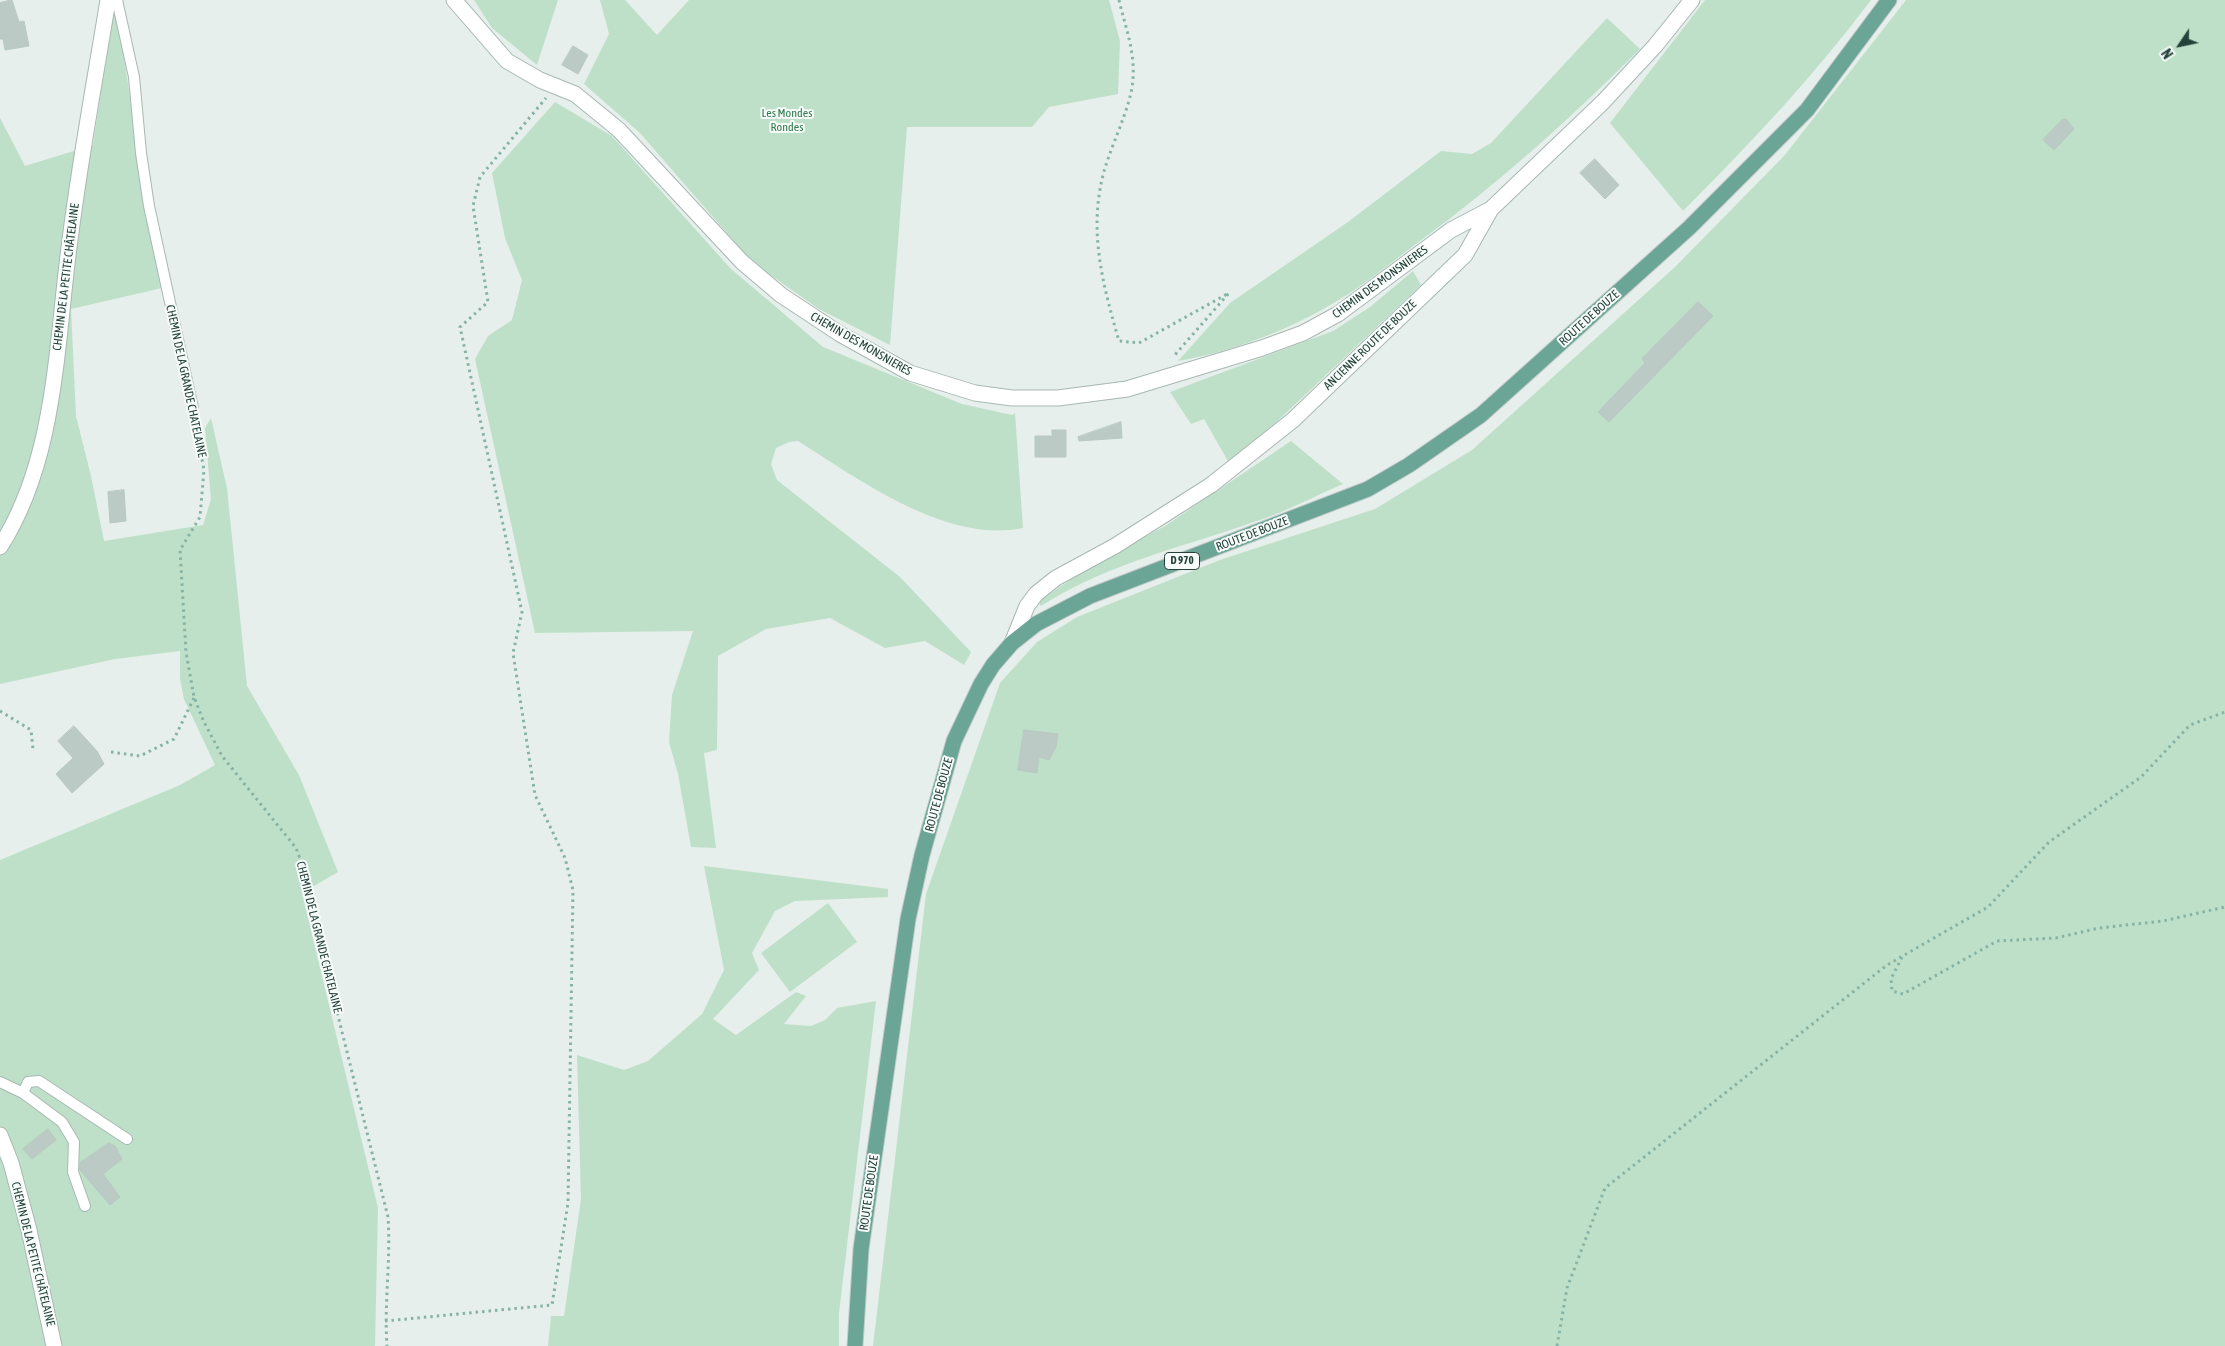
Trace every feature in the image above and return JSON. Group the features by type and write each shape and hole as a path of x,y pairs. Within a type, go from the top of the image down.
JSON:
{"main road":[{"name":"ROUTE DE BOUZE","path":"855,1346 861,1249 910,910 954,740 993,665 1012,643 1036,624 1090,596 1368,489 1453,436 1480,415 1568,337 1751,168 1807,110 1889,0"}],"street":[{"name":"CHEMIN DE LA PETITE CHÂTELAINE","path":"0,547 16,523 37,464 52,387 78,174 108,0"},
{"name":"CHEMIN DES MONSNIERES","path":"454,0 507,61 523,71 582,98 619,130 742,262 782,295 840,334 910,373 984,395 1012,398 1058,398 1127,389 1262,348 1303,333 1338,314 1451,230 1491,209"},
{"name":"ANCIENNE ROUTE DE BOUZE","path":"1012,643 1026,606 1036,594 1056,578 1115,546 1211,485 1294,420 1465,255 1491,209 1603,102 1655,46 1692,0"},
{"name":"CHEMIN DE LA PETITE CHÂTELAINE","path":"0,1135 11,1163 30,1230 54,1346"}],"lane":[{"name":"CHEMIN DE LA GRANDE CHATELAINE","path":"117,0 134,78 140,153 149,206 193,408"},
{"path":"0,1082 23,1093 62,1122 74,1142 73,1172 85,1206"},
{"path":"23,1093 28,1082 39,1082 127,1139"}],"path":[{"path":"1119,0 1132,49 1133,78 1131,92 1110,148 1101,184 1097,237 1102,284 1119,341 1140,343 1229,293 1170,360"},
{"path":"385,1321 552,1305 568,1203 574,890 566,858 534,795 513,653 522,612 460,327 488,302 473,206 480,177 556,86"},
{"name":"CHEMIN DE LA GRANDE CHATELAINE","path":"193,408 204,470 200,517 180,550 186,652 194,697 203,720 222,756 296,848 302,864 388,1217 390,1241 385,1321 387,1346"},
{"path":"111,752 140,756 174,739 194,697"},
{"path":"0,710 31,730 34,750"},
{"path":"1557,1346 1567,1288 1605,1188 1887,965 1988,907 2049,842 2141,777 2190,726 2225,712"},
{"path":"1902,957 1891,979 1892,992 1903,994 1997,941 2056,938 2099,928 2163,921 2225,907"}],"green space":[{"path":"474,0 558,0 537,65 492,28"},
{"name":"Les Mondes Rondes","path":"600,0 625,0 657,35 689,0 1109,0 1120,41 1118,94 1049,107 1032,127 907,127 890,345 819,309 752,262 640,133 584,84 609,34"},
{"path":"1705,0 1871,0 1827,56 1781,109 1683,211 1610,123"},
{"path":"1906,0 2225,0 2225,1346 873,1346 926,894 1000,683 1037,642 1077,617 1220,560 1375,509 1472,450 1675,267 1784,156"},
{"path":"116,3 136,138 162,288 71,309 76,416 91,476 104,541 203,525 211,499 205,428 211,418 227,488 247,686 299,775 338,872 302,893 378,1208 375,1346 0,1346 0,860 180,785 215,765 184,699 180,679 180,651 115,659 0,684 0,118 25,166 93,145 110,27"},
{"path":"1607,18 1640,49 1561,125 1478,196 1368,281 1310,316 1245,344 1200,357 1178,361 1230,303 1348,222 1441,151 1472,154 1491,143"},
{"path":"555,102 612,136 730,268 823,347 962,404 1012,415 1015,413 1023,528 994,530 964,527 935,518 876,490 798,441 789,442 776,448 771,464 777,480 900,577 971,652 964,665 925,641 885,648 830,618 766,629 718,656 717,750 704,753 716,848 691,847 678,774 669,742 672,695 693,631 535,633 475,359 488,336 512,320 522,280 505,238 492,173"},
{"path":"1413,271 1421,285 1267,431 1229,463 1204,419 1191,424 1170,392 1333,331 1370,307"},
{"path":"1291,441 1343,484 1271,516 1124,565 1068,590 1041,606 1038,602 1089,567 1165,526"},
{"path":"704,866 888,889 888,897 795,901 775,911 752,953 759,970 713,1019 736,1035 796,992 806,996 784,1024 811,1026 825,1020 837,1008 876,1001 839,1313 839,1346 548,1346 551,1316 564,1316 581,1199 577,1055 624,1070 648,1061 702,1014 724,970"},
{"path":"828,903 857,942 790,992 761,953"}],"building":[{"path":"12,0 19,22 24,21 29,46 5,50 3,39 0,39 0,3"},
{"path":"573,46 588,55 578,74 562,65"},
{"path":"2063,119 2066,119 2074,129 2054,150 2043,140"},
{"path":"1595,159 1619,185 1605,199 1580,173"},
{"path":"1698,302 1713,316 1609,422 1598,412 1645,363 1642,359"},
{"path":"1121,422 1122,438 1079,441 1078,437"},
{"path":"1052,430 1066,430 1066,457 1035,457 1035,436 1052,436"},
{"path":"124,490 126,521 110,523 108,492"},
{"path":"74,726 97,751 104,764 72,793 56,774 73,758 58,741"},
{"path":"1024,730 1058,734 1056,747 1049,760 1039,757 1037,773 1018,770"},
{"path":"48,1129 56,1140 32,1159 23,1149"},
{"path":"109,1143 115,1146 122,1159 103,1174 120,1197 110,1205 80,1170 80,1163"}]}
